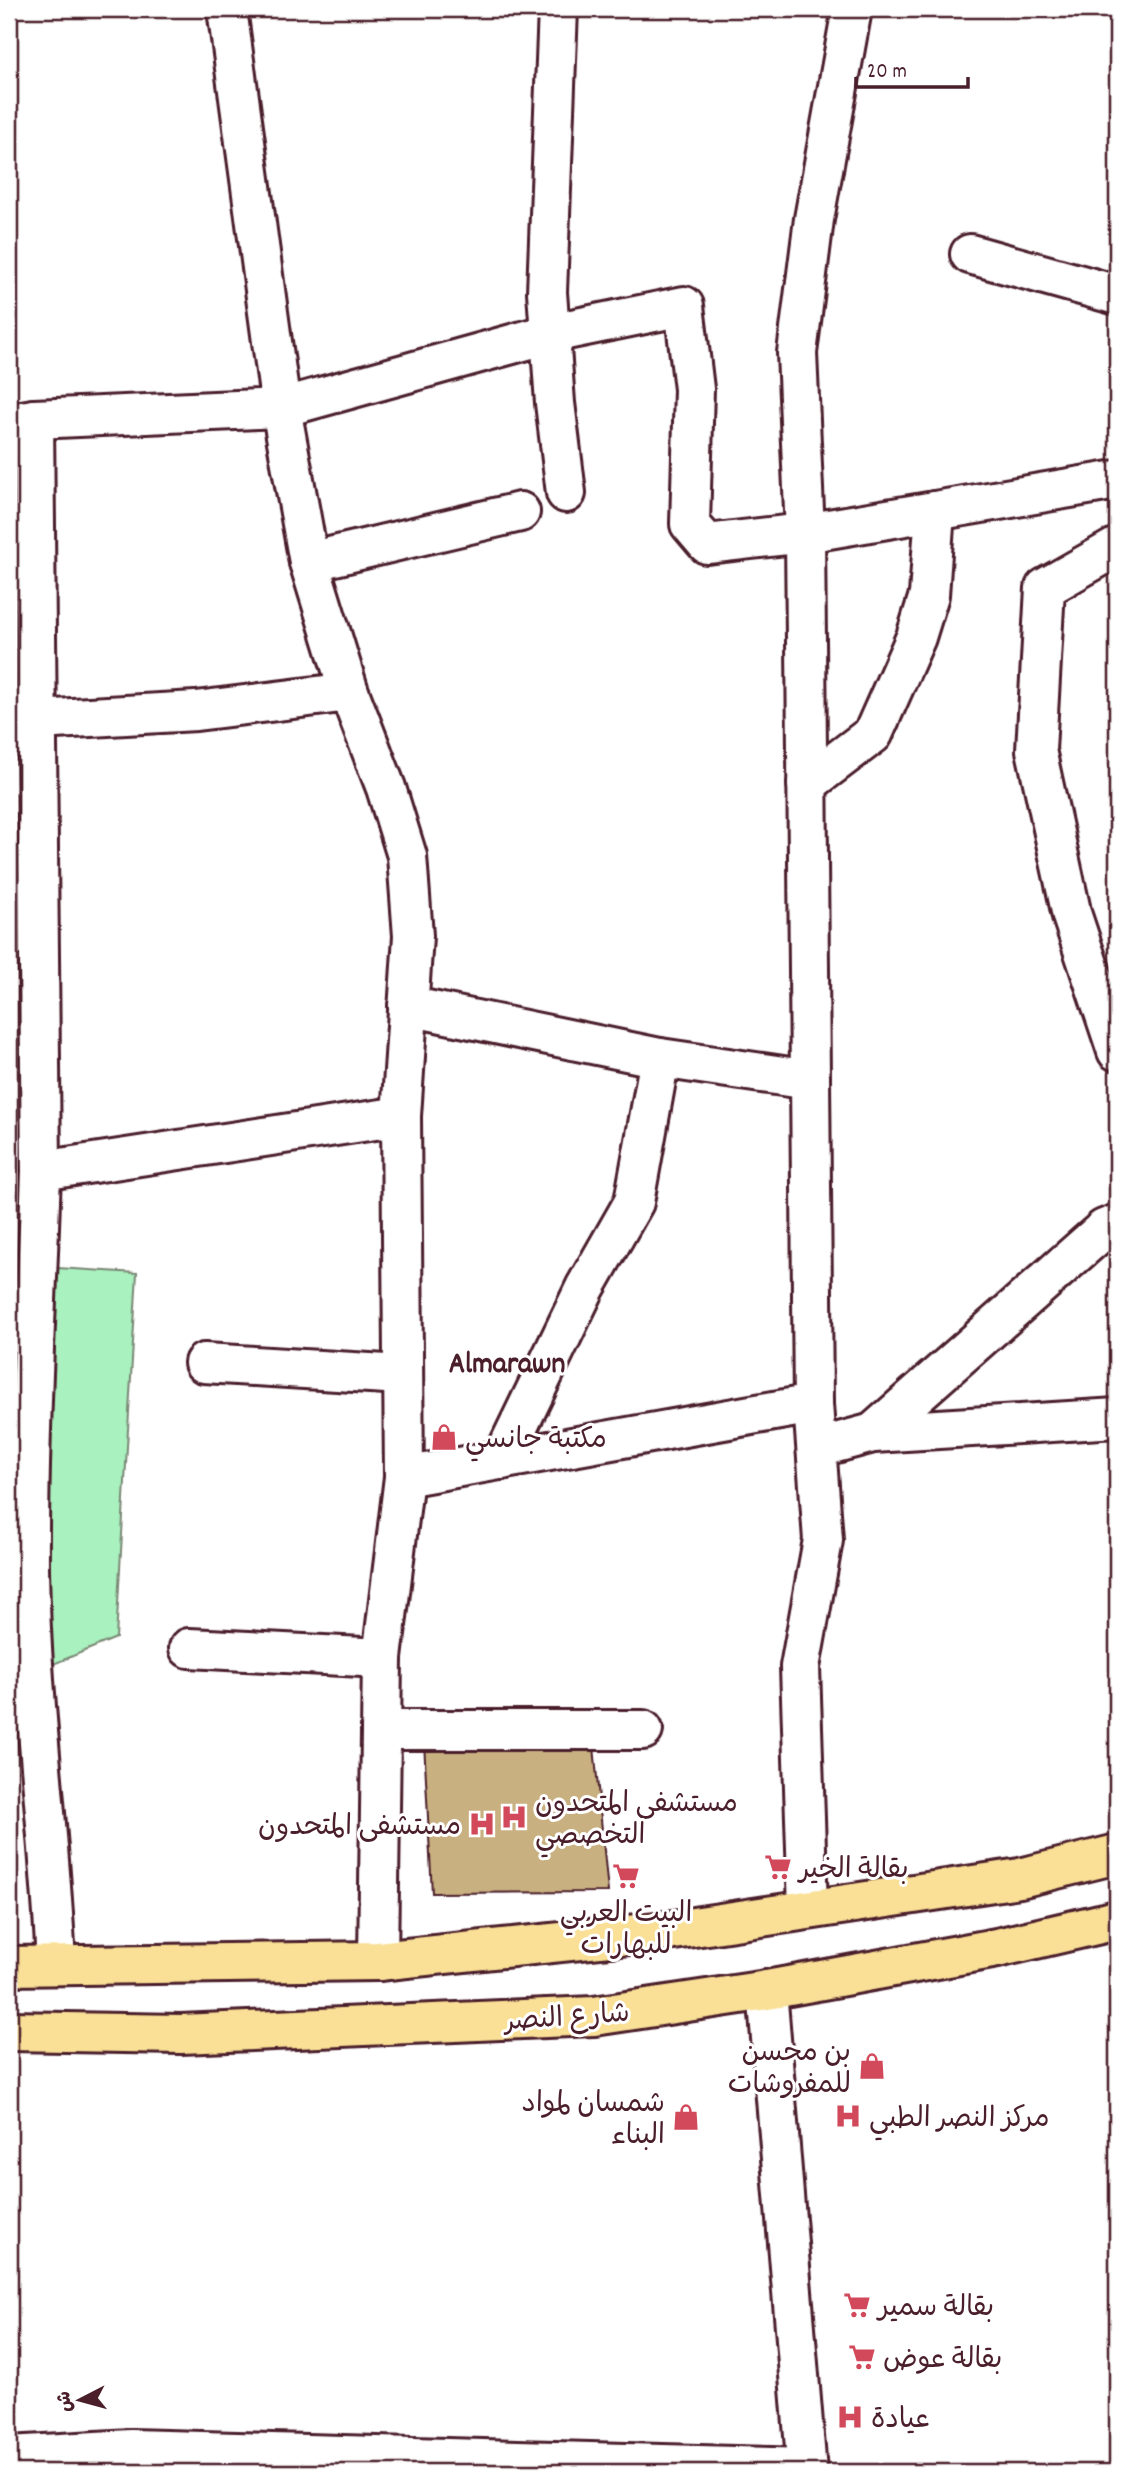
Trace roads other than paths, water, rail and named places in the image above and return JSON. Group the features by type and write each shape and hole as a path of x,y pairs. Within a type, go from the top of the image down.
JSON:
{"main road":[{"path":"9,1966 378,1961 667,1931 1020,1878 1117,1854"},
{"name":"شارع النصر","path":"9,2031 181,2034 594,2016 766,1990 997,1948 1117,1920"}],"street":[{"path":"227,9 281,408 309,562 349,692 386,788 407,856 413,936 401,1116 404,1477 382,1658 378,1961"},
{"path":"558,9 547,292 555,403 566,493"},
{"path":"808,1909 800,1667 822,1540 813,1404 804,533 797,353 814,219 852,9"},
{"path":"970,254 1117,295"},
{"path":"56,1965 52,1863 19,1567 41,1171 23,793 37,720 21,421 281,408 552,333 684,306 694,389 690,524 707,544 804,533 1117,480"},
{"path":"807,784 873,734 916,637 929,595 934,510"},
{"path":"309,562 520,512"},
{"path":"1117,547 1045,588 1036,750 1072,916 1117,1051"},
{"path":"37,720 196,711 349,692"},
{"path":"408,1006 660,1058 810,1080"},
{"path":"502,1460 585,1288 634,1202 660,1058"},
{"path":"41,1171 401,1116"},
{"path":"873,1433 1104,1229 1117,1224"},
{"path":"204,1363 403,1376"},
{"path":"404,1477 813,1404"},
{"path":"817,1448 873,1433 1117,1418"},
{"path":"189,1648 382,1658"},
{"path":"381,1730 643,1730"},
{"path":"9,2456 131,2449 454,2466 806,2470 766,1990"},
{"path":"9,2466 15,2472"}],"place":[{"name":"مكتبة جانسي","path":"444,1437"},
{"name":"مستشفى المتحدون التخصصي","path":"514,1817"},
{"name":"مستشفى المتحدون","path":"482,1824"},
{"name":"بقالة الخير","path":"778,1867"},
{"name":"البيت العربي للبهارات","path":"626,1876"},
{"name":"بن محسن للمفروشات","path":"872,2066"},
{"name":"مركز النصر الطبي","path":"848,2116"},
{"name":"شمسان لمواد البناء","path":"686,2117"},
{"name":"بقالة سمير","path":"857,2305"},
{"name":"بقالة عوض","path":"862,2357"},
{"name":"عيادة","path":"850,2417"}],"district":[{"name":"Almarawn","path":"507,1362"}]}
